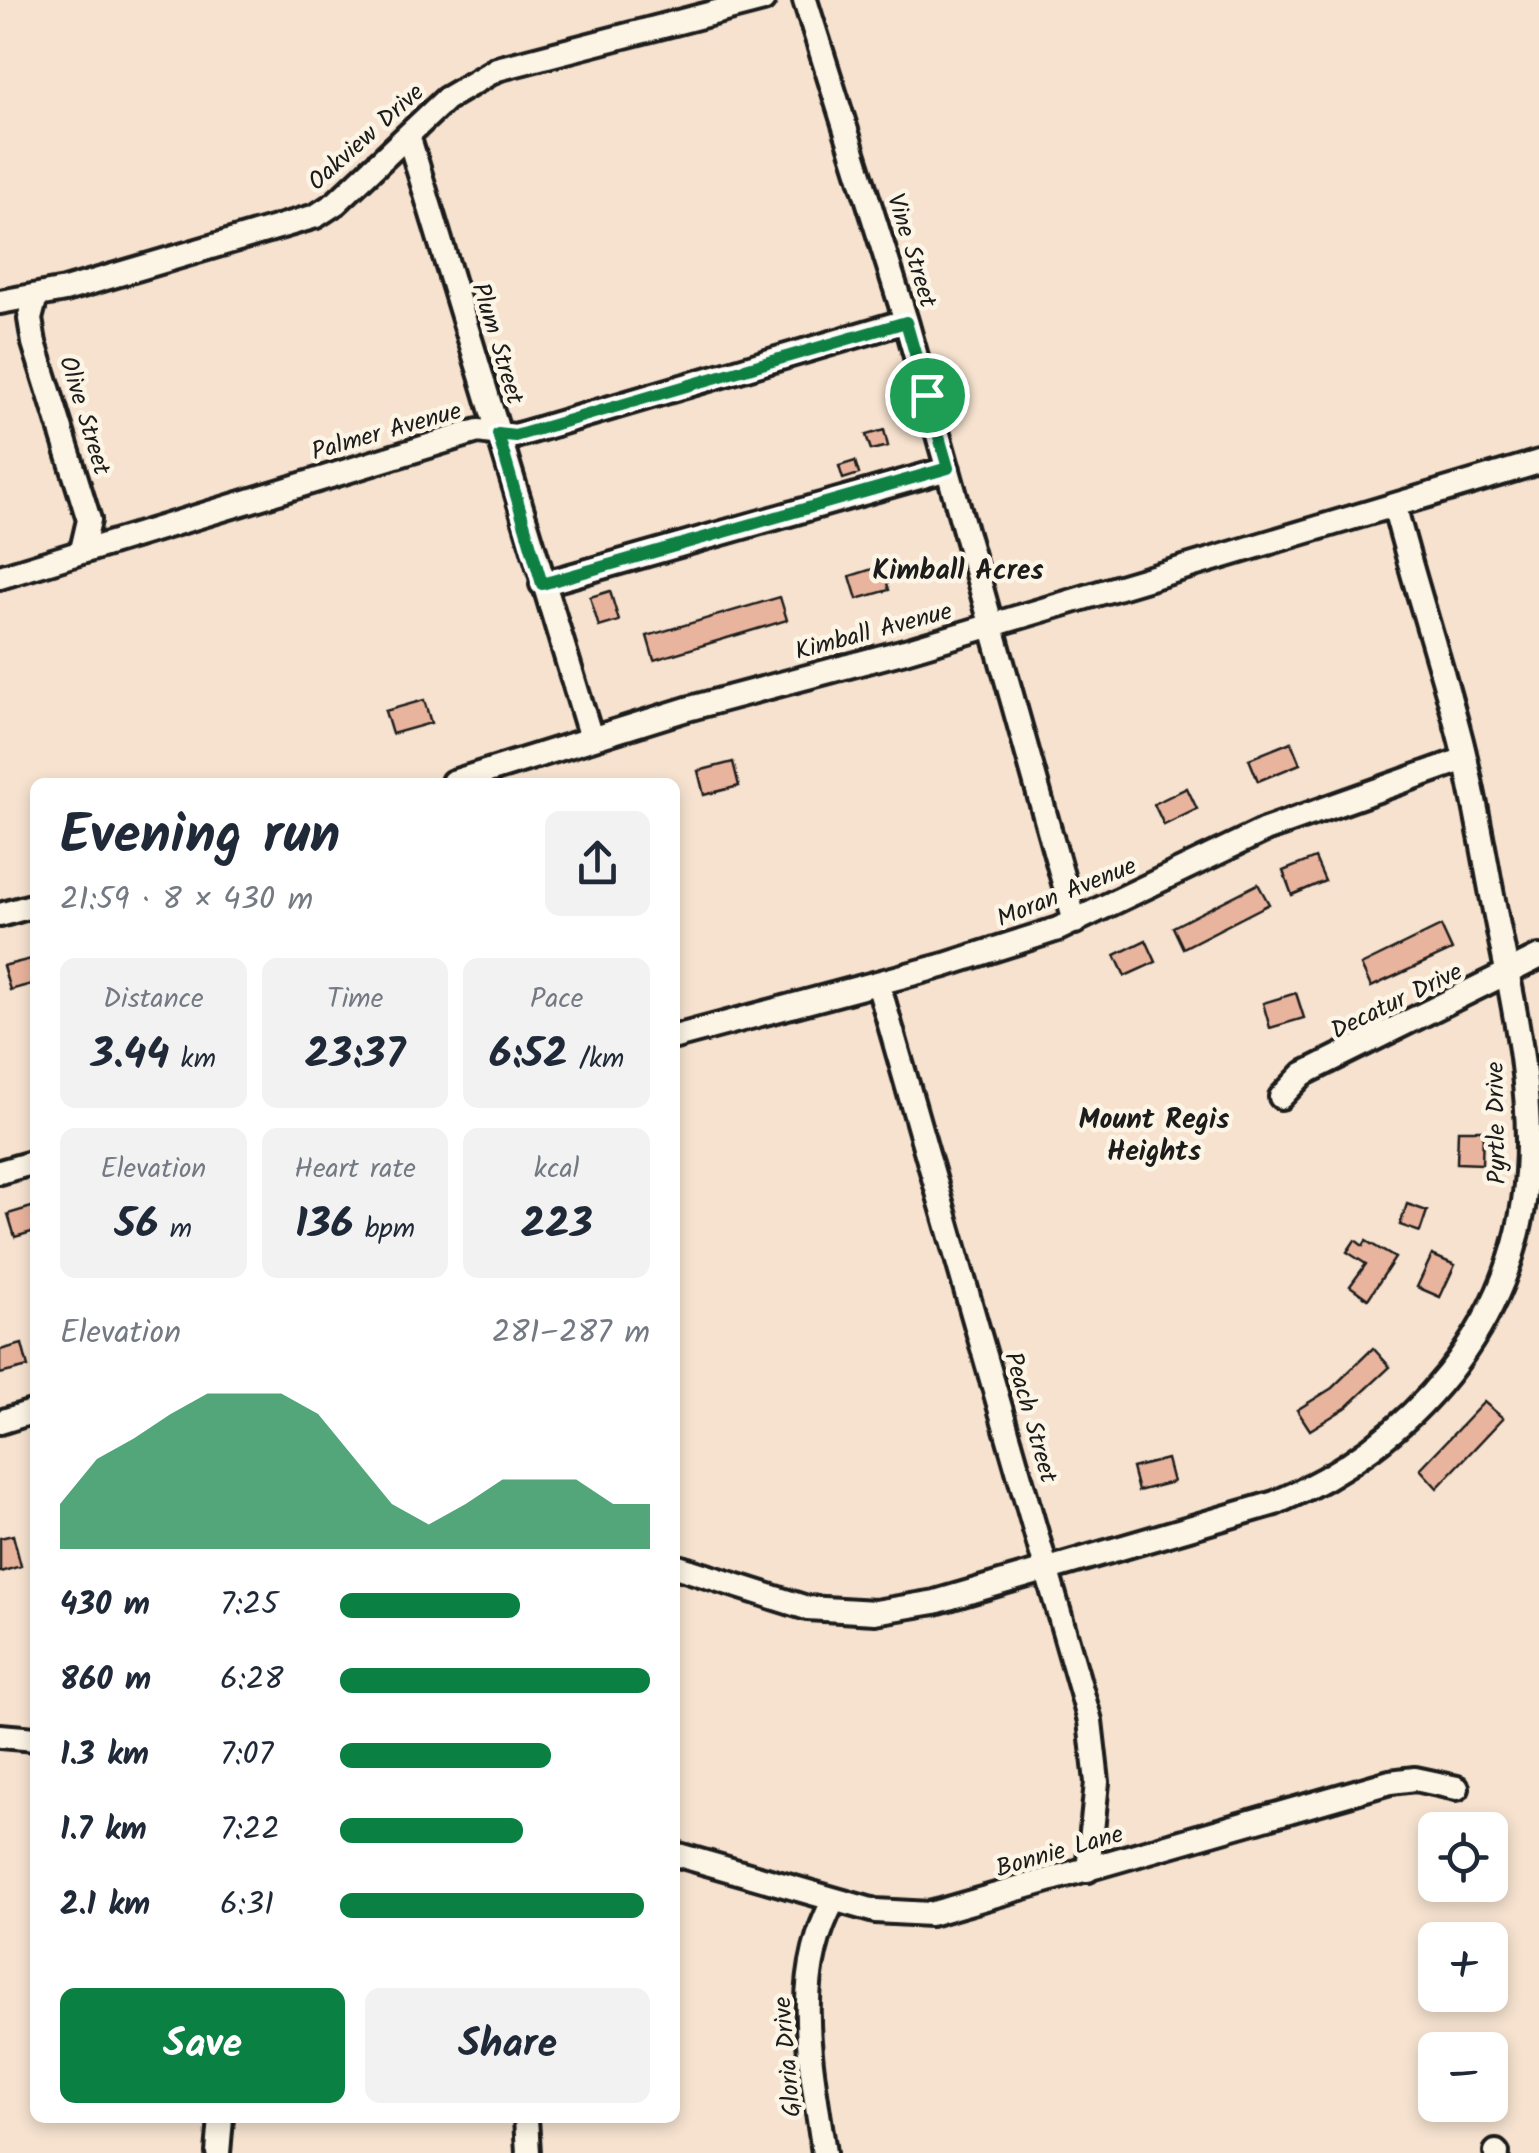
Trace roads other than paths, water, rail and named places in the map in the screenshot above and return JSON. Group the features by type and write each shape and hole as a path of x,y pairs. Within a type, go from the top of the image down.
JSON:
{"street":[{"name":"Oakview Drive","path":"0,302 36,296 316,216 336,203 446,99 497,68 763,0"},
{"name":"Vine Street","path":"804,0 906,322 1075,922"},
{"name":"Plum Street","path":"408,136 592,738"},
{"name":"Olive Street","path":"36,296 30,319 34,342 89,520 82,550"},
{"name":"Palmer Avenue","path":"0,577 478,432 515,436 906,322"},
{"name":"Kimball Avenue","path":"466,778 592,738 1395,508 1539,462"},
{"path":"542,584 948,468"},
{"name":"Pyrtle Drive","path":"680,1568 792,1604 840,1612 908,1608 1275,1503 1311,1488 1390,1436 1443,1382 1488,1314 1503,1278 1524,1193 1528,1120 1508,976 1465,759 1395,508"},
{"name":"Moran Avenue","path":"680,1036 878,983 1075,922 1279,824 1465,759"},
{"path":"0,915 30,906"},
{"name":"Decatur Drive","path":"1281,1097 1304,1074 1508,976 1539,957"},
{"name":"Peach Street","path":"878,983 1095,1748 1096,1827 1088,1870"},
{"path":"0,1172 30,1163"},
{"path":"0,1422 30,1413"},
{"path":"0,1736 30,1738"},
{"name":"Bonnie Lane","path":"680,1855 875,1912 930,1914 1390,1782 1415,1779 1457,1788"},
{"name":"Gloria Drive","path":"824,2153 805,1992 816,1938 834,1900"},
{"path":"218,2153 221,2123"},
{"path":"526,2123 528,2153"}],"district":[{"name":"Kimball Acres","path":"958,569"},
{"name":"Mount Regis Heights","path":"1154,1134"}]}
